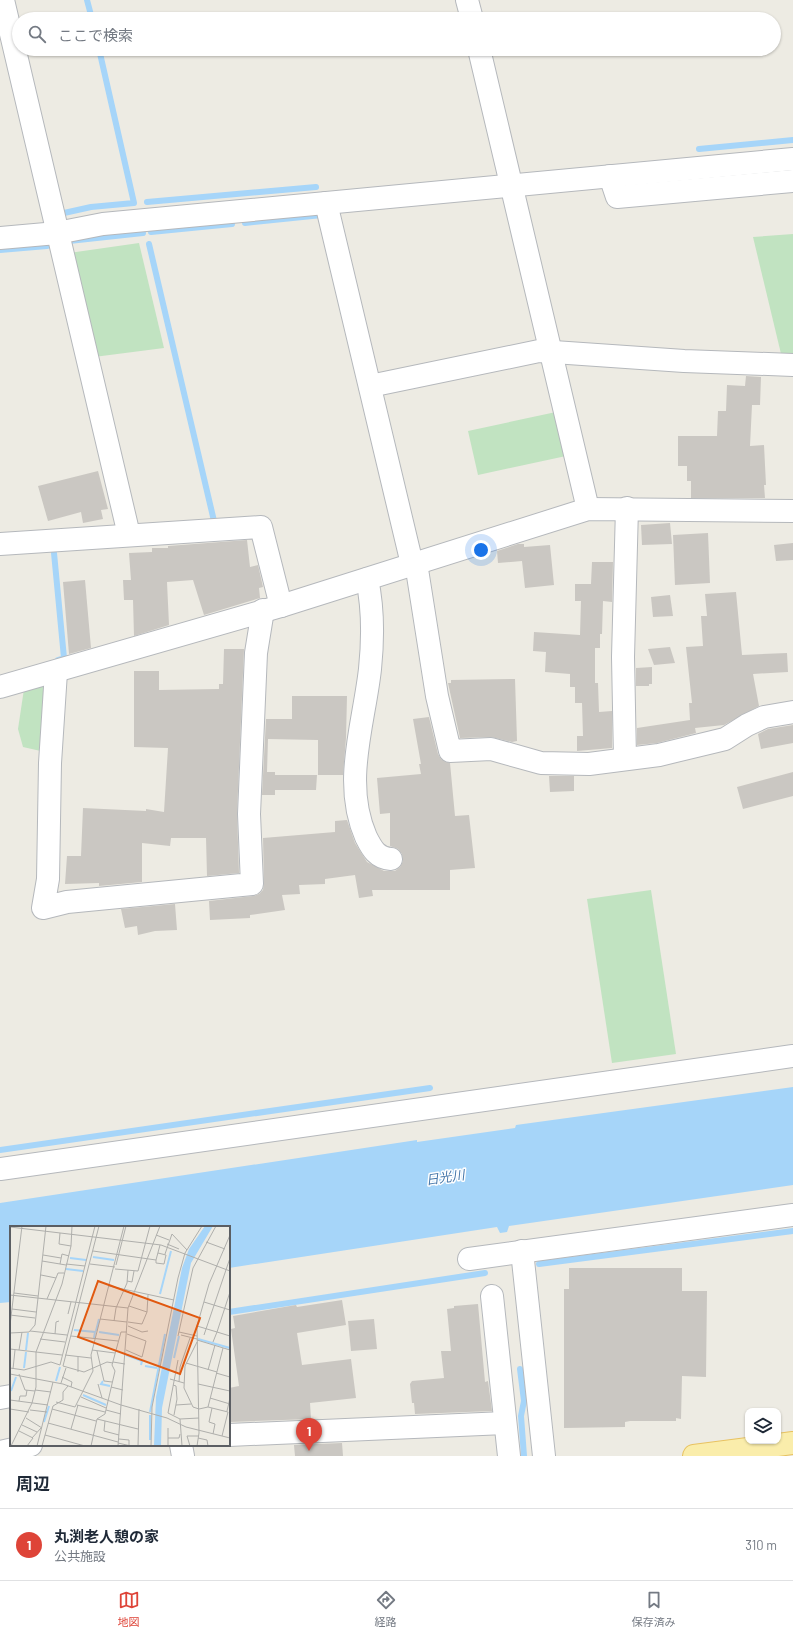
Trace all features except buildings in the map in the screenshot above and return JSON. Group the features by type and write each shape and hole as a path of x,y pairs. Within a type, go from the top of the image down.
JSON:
{"main road":[{"path":"694,1456 793,1443"}],"street":[{"path":"3,0 12,39"},
{"path":"467,0 470,12"},
{"path":"16,56 129,535"},
{"path":"481,56 588,509"},
{"path":"0,238 57,233 103,224 512,186 610,176 790,159 793,182 617,197 610,176"},
{"path":"326,203 414,563 437,696 450,751 491,749 541,763 589,764 659,755 725,738 764,717 793,712"},
{"path":"370,386 539,351 684,361 793,365"},
{"path":"625,759 623,657 627,508"},
{"path":"0,687 56,672 272,608 588,509 627,508 793,511"},
{"path":"0,544 261,527 272,608 256,653 249,814 252,884 67,902 44,908 48,879 50,763 56,672"},
{"path":"367,578 371,597 371,661 356,763 355,783 362,828 372,850 383,858 391,859"},
{"path":"0,1169 793,1056"},
{"path":"469,1258 793,1215"},
{"path":"522,1251 544,1456"},
{"path":"492,1296 509,1456"},
{"path":"0,1398 10,1396"},
{"path":"230,1435 505,1423"},
{"path":"0,1452 27,1446"},
{"path":"181,1446 183,1456"}],"green space":[{"path":"793,234 793,358 782,358 753,237"},
{"path":"139,243 164,348 94,357 69,253"},
{"path":"556,412 566,456 478,475 468,431"},
{"path":"38,685 50,689 45,752 23,747 18,729 24,689"},
{"path":"651,890 676,1054 612,1063 587,899"}],"water":[{"name":"日光川","path":"793,1087 793,1185 509,1226 507,1232 500,1233 497,1227 230,1268 230,1226 10,1226 10,1302 0,1303 0,1203 417,1140 417,1142 515,1128 516,1125"}],"waterway":[{"path":"87,0 90,12"},
{"path":"64,213 91,207 134,203 101,56"},
{"path":"699,149 793,140"},
{"path":"147,202 316,187"},
{"path":"245,223 322,215 323,219"},
{"path":"151,232 232,224"},
{"path":"69,241 143,233"},
{"path":"149,244 214,521"},
{"path":"0,250 47,246"},
{"path":"54,553 64,658 58,660"},
{"path":"0,1150 430,1088"},
{"path":"539,1264 793,1231"},
{"path":"230,1312 485,1273"},
{"path":"520,1369 524,1401 521,1416 524,1456"}],"place":[{"name":"丸渕老人憩の家","path":"309,1451"}]}
